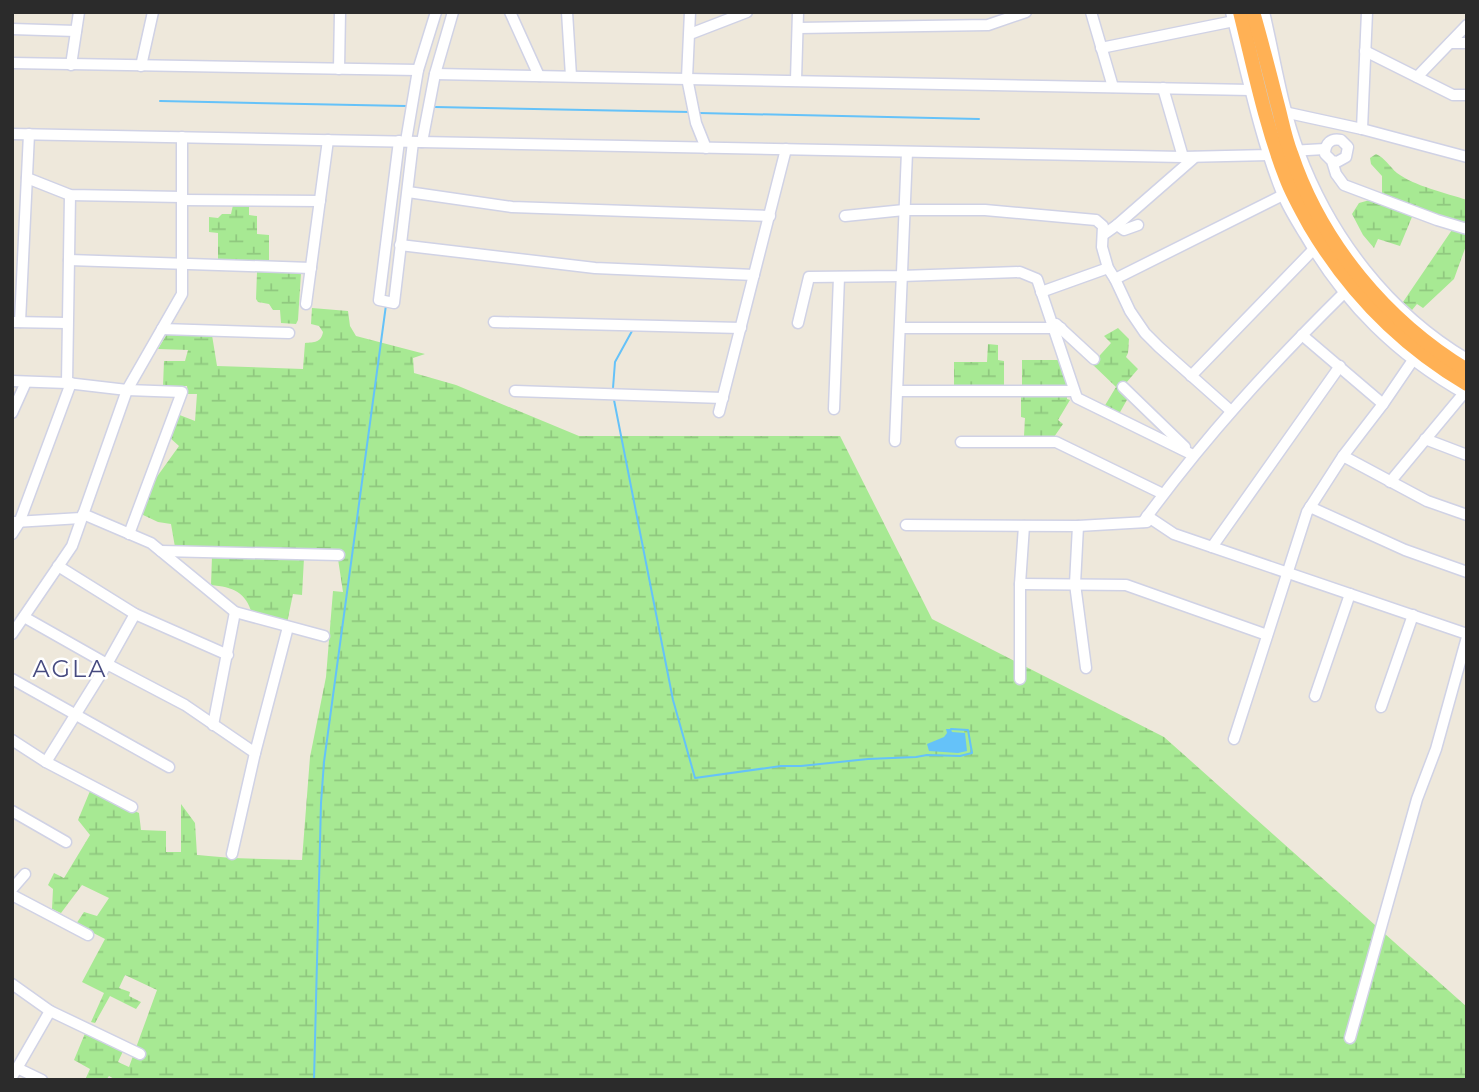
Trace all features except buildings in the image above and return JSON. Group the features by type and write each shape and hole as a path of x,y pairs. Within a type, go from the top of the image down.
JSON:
{"highway":[{"path":"1253,12 1283,112 1283,152 1300,177 1317,212 1342,253 1372,292 1407,326 1467,370"},
{"path":"1235,15 1259,90 1283,152 1295,197 1330,258 1389,327 1466,391"}],"street":[{"path":"71,65 80,12"},
{"path":"141,66 153,12"},
{"path":"339,69 340,12"},
{"path":"436,12 418,70 410,141 408,192 394,303 379,300 410,141 435,74 453,12"},
{"path":"510,12 539,76"},
{"path":"567,12 571,76"},
{"path":"690,12 687,78 696,123 706,148"},
{"path":"690,34 747,12"},
{"path":"796,80 798,12"},
{"path":"798,28 988,25 1026,12"},
{"path":"1264,12 1283,112 1363,129 1467,157"},
{"path":"1363,129 1367,12"},
{"path":"1093,13 1113,87"},
{"path":"1101,48 1235,15 1251,90 1283,152 1350,251 1377,284 1410,318 1448,348 1467,359"},
{"path":"1417,77 1467,25"},
{"path":"12,29 76,32"},
{"path":"1450,43 1467,43"},
{"path":"1365,51 1453,95 1467,96"},
{"path":"12,63 418,70"},
{"path":"435,74 1251,90"},
{"path":"1163,88 1183,157"},
{"path":"1345,143 1363,129"},
{"path":"12,134 1183,157 1325,149"},
{"path":"29,134 16,322 68,323"},
{"path":"12,634 72,545 127,390 182,294 182,137"},
{"path":"306,304 328,140"},
{"path":"1332,161 1342,161 1346,157 1348,147 1341,140 1331,140 1325,154 1332,161 1336,174 1344,185 1467,229"},
{"path":"719,412 786,149"},
{"path":"895,441 907,152"},
{"path":"1283,152 1283,195 1329,274 1377,328 1413,360 1466,391 1390,482"},
{"path":"1103,235 1195,157"},
{"path":"27,178 70,195 320,201"},
{"path":"408,192 512,206 770,216"},
{"path":"12,534 69,383 70,195"},
{"path":"1115,279 1283,195"},
{"path":"845,216 905,211 985,210 1096,220 1103,226 1102,247 1108,268 1130,311 1145,333 1231,411"},
{"path":"1116,225 1124,230 1138,225"},
{"path":"400,245 595,268 754,275"},
{"path":"1191,376 1313,250"},
{"path":"69,260 311,268"},
{"path":"1041,292 1108,268"},
{"path":"798,323 810,277 1020,272 1037,279 1055,325 1077,398 1193,455"},
{"path":"834,409 839,276"},
{"path":"1149,520 1163,494 1193,455 1301,335 1344,293"},
{"path":"494,321 741,328"},
{"path":"900,328 1055,325 1094,359"},
{"path":"162,329 289,333"},
{"path":"1301,335 1383,404"},
{"path":"1234,739 1310,507 1343,456 1413,360"},
{"path":"1212,547 1340,366"},
{"path":"12,382 69,383 127,390 182,392 129,534"},
{"path":"12,413 26,382"},
{"path":"1123,387 1193,455"},
{"path":"516,391 723,398"},
{"path":"898,391 1074,391"},
{"path":"1425,439 1467,456"},
{"path":"961,442 1056,442 1163,494"},
{"path":"1343,456 1427,501 1467,515"},
{"path":"1310,507 1405,550 1467,572"},
{"path":"16,522 82,516 151,543 235,612 324,636"},
{"path":"906,525 1078,526 1149,520 1174,534 1467,635 1436,749 1417,799 1350,1038"},
{"path":"1020,678 1020,583 1024,526"},
{"path":"1078,526 1075,584 1086,668"},
{"path":"160,551 339,555"},
{"path":"58,566 135,614 228,655"},
{"path":"1020,583 1126,584 1268,635"},
{"path":"1315,696 1350,594"},
{"path":"214,725 235,612"},
{"path":"46,762 135,614"},
{"path":"1381,707 1413,615"},
{"path":"23,617 185,705 255,753"},
{"path":"232,854 288,627"},
{"path":"12,679 169,766"},
{"path":"12,740 46,762 132,807"},
{"path":"12,811 65,842"},
{"path":"12,889 25,874"},
{"path":"12,895 88,935"},
{"path":"12,984 50,1011 140,1054"},
{"path":"42,1080 15,1072 50,1011"}],"green space":[{"path":"1376,154 1397,173 1412,182 1467,200 1467,243 1454,279 1423,308 1417,304 1412,310 1403,302 1456,224 1414,212 1400,246 1378,239 1374,248 1363,235 1352,214 1359,203 1377,198 1382,193 1382,176 1371,164 1370,158"},
{"path":"233,205 249,206 249,215 257,216 257,234 269,235 269,262 218,259 218,233 209,232 209,217 218,218 222,214 231,214"},
{"path":"257,272 301,273 296,324 281,323 280,310 273,310 269,304 258,302"},
{"path":"312,308 348,311 350,326 356,336 425,354 413,358 414,373 456,385 579,436 840,436 932,619 1164,737 1467,1007 1467,1080 116,1080 109,1076 106,1080 85,1080 90,1069 74,1060 86,1031 124,1049 118,1062 129,1067 157,990 125,975 119,988 130,992 129,996 141,1002 136,1009 110,996 95,1023 91,1022 104,993 82,982 105,939 76,924 84,912 97,916 109,898 82,885 61,913 52,909 53,889 48,885 54,873 64,878 90,835 78,820 90,791 139,813 141,830 166,831 166,852 181,852 181,804 195,823 197,855 302,860 310,757 326,677 333,591 343,592 338,559 304,558 302,595 293,594 287,623 252,614 246,600 238,592 211,585 212,556 176,553 171,524 158,522 141,514 151,485 179,446 169,437 177,414 195,421 197,394 188,394 187,386 163,386 164,361 185,361 188,350 158,349 167,334 212,335 217,366 303,369 305,343 319,340 323,332 319,326 311,324"},
{"path":"1118,328 1129,339 1126,357 1138,369 1120,390 1128,398 1119,414 1104,407 1116,387 1092,364 1111,343 1104,336"},
{"path":"988,344 998,345 998,360 1004,361 1004,386 954,387 954,362 987,362"},
{"path":"1022,360 1059,360 1067,386 1022,385"},
{"path":"1021,395 1067,395 1070,400 1058,420 1063,424 1054,437 1024,436 1025,418 1021,417"}],"water":[{"path":"946,729 965,733 967,751 929,751 927,744 944,737"}],"waterway":[{"path":"160,101 406,106"},
{"path":"435,107 690,112"},
{"path":"699,113 979,119"},
{"path":"314,1080 324,762 386,305"},
{"path":"613,388 615,362 632,331"},
{"path":"614,400 673,700 695,778 781,766 927,755 960,756 972,753 968,730 951,729"}],"district":[{"name":"AGLA","path":"70,669"}]}
